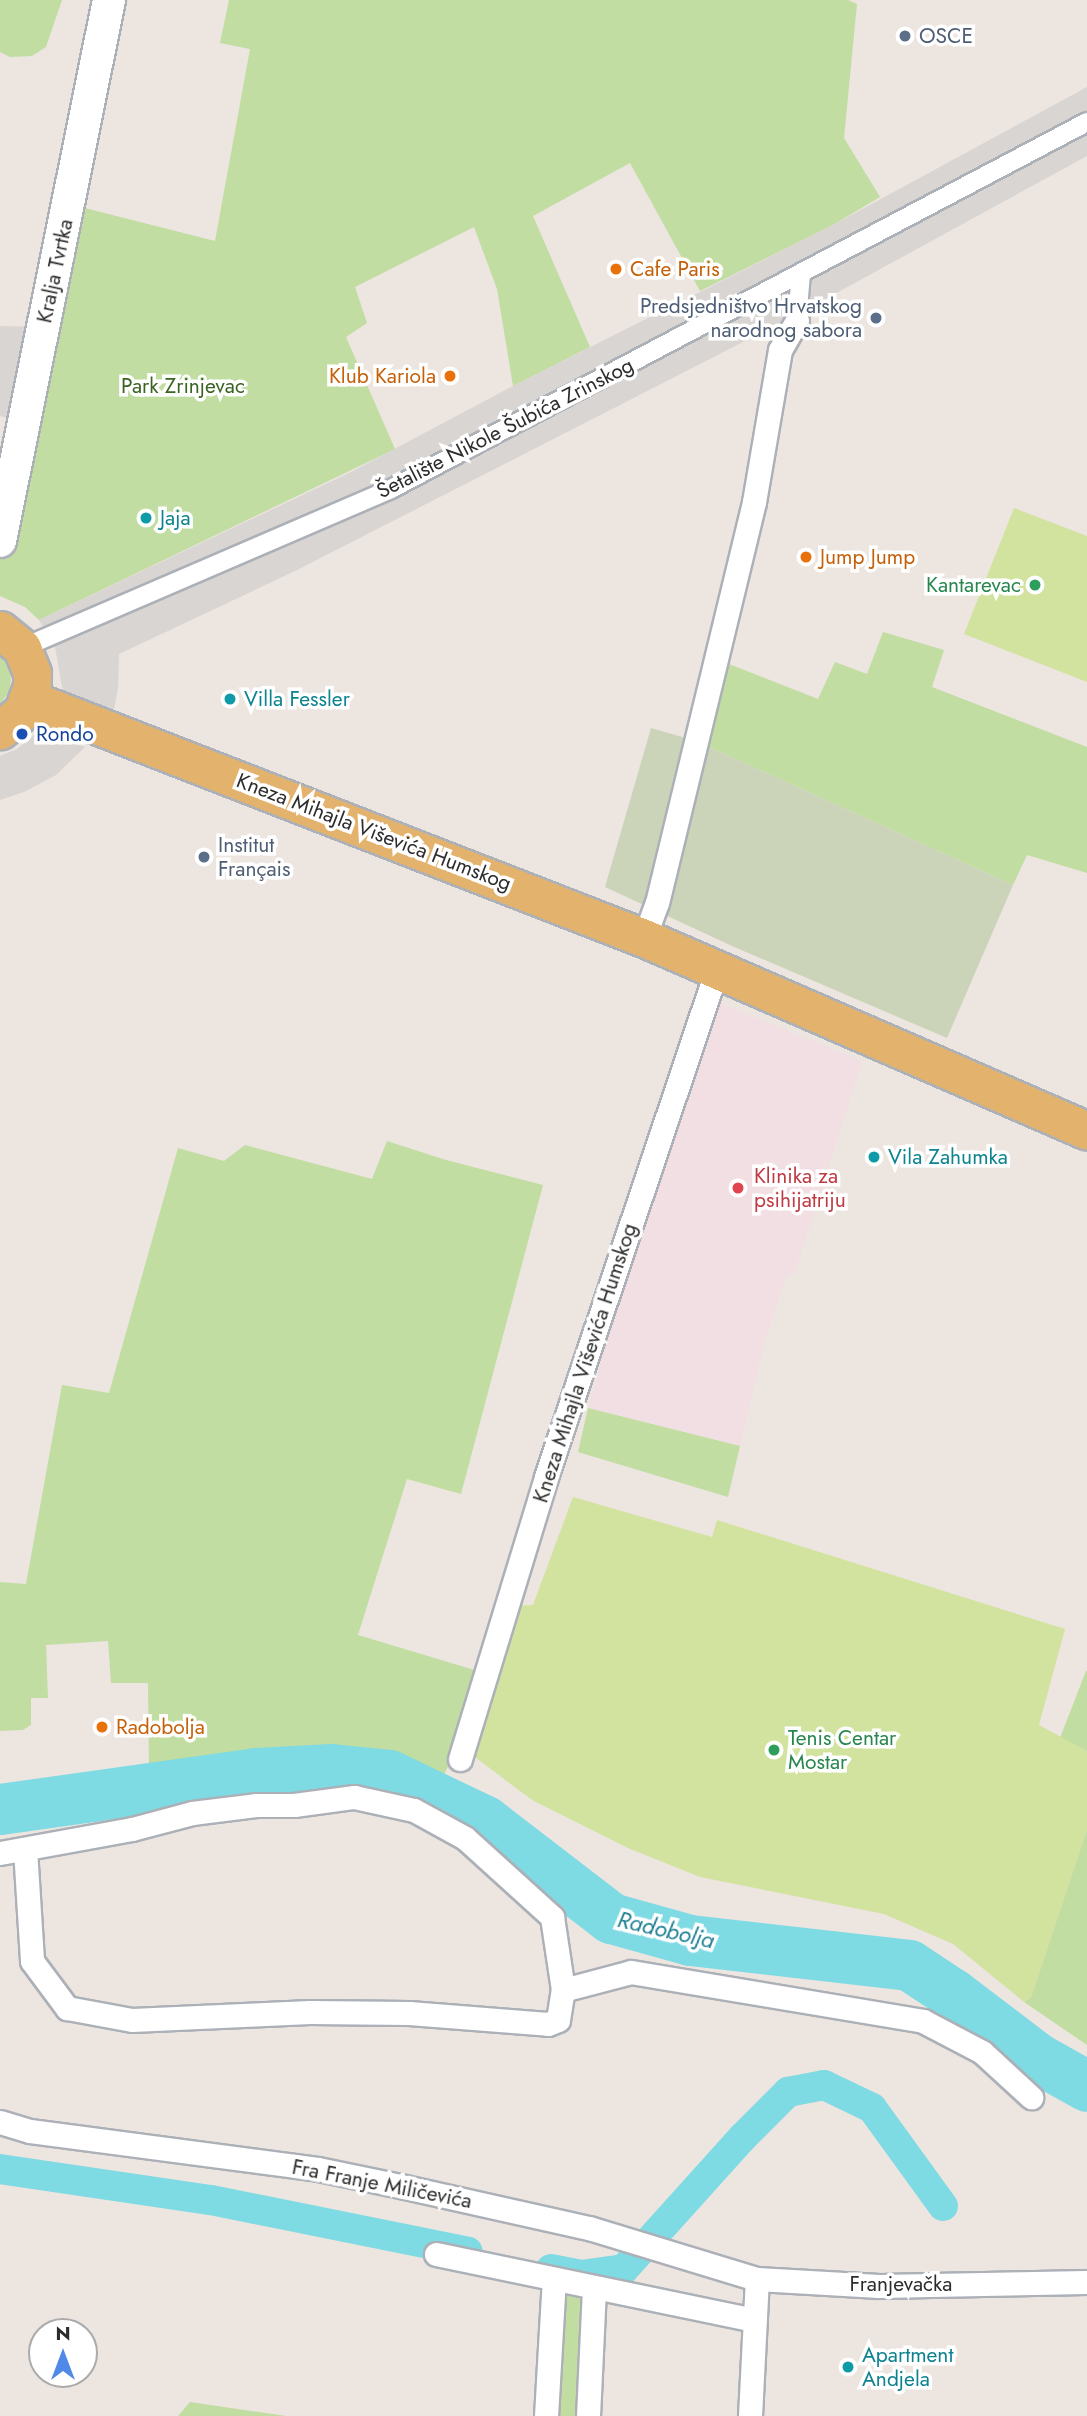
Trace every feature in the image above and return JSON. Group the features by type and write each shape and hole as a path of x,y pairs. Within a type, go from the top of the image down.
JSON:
{"main road":[{"name":"Kralja Tvrtka","path":"0,541 109,0"},
{"path":"0,730 15,721 29,699 32,673 11,639"},
{"name":"Kneza Mihajla Viševića Humskog","path":"29,699 644,938 1087,1131"}],"street":[{"name":"Šetalište Nikole Šubića Zrinskog","path":"11,639 390,489 1087,122"},
{"path":"644,938 657,903 754,502 780,350 797,320 802,273"},
{"name":"Kneza Mihajla Viševića Humskog","path":"460,1759 546,1477 717,969"},
{"path":"0,1853 192,1813 256,1805 294,1805 354,1797 414,1810 465,1839 552,1917 563,1990 558,2020 548,2024 409,2014 310,2012 132,2020 67,2008 32,1961 25,1849"},
{"path":"563,1990 631,1972 840,2010 923,2021 982,2052 1031,2097"},
{"name":"Fra Franje Miličevića","path":"0,2122 30,2131 318,2169 589,2228 757,2279"},
{"path":"436,2254 754,2320"},
{"path":"546,2416 554,2279"},
{"path":"750,2416 757,2279"},
{"name":"Franjevačka","path":"757,2279 879,2286 1087,2282"},
{"path":"588,2416 594,2287"}],"shaded area":[{"path":"1087,87 1087,156 798,314 295,571 119,654 118,688 112,720 65,704 55,647 39,620 351,472 513,386 833,225"},
{"path":"0,326 43,327 0,463 8,418 0,416"},
{"path":"40,730 85,747 56,775 24,792 0,800 0,756 17,749"},
{"name":"Klinika za psihijatriju","path":"714,1001 862,1061 794,1275 787,1274 764,1343 740,1446 588,1408 620,1295"}],"green space":[{"path":"0,0 62,0 46,47 32,56 10,57 0,52"},
{"name":"Park Zrinjevac","path":"229,0 848,0 857,4 844,138 880,197 833,225 700,291 630,163 533,216 590,347 513,386 497,289 474,227 355,287 367,323 346,337 395,449 39,620 25,607 0,596 0,541 69,204 215,241 250,49 220,43"},
{"name":"Kantarevac","path":"1014,508 1087,536 1087,682 964,634"},
{"path":"883,632 944,650 932,687 1087,747 1087,873 1027,855 1013,885 696,741 716,659 818,699 835,662 867,674"},
{"name":"Rondo","path":"0,655 8,666 11,679 9,692 0,704"},
{"path":"651,728 696,741 1013,885 947,1038 732,946 605,887"},
{"path":"387,1141 446,1160 543,1185 461,1494 407,1479 358,1635 481,1672 454,1754 442,1779 391,1764 283,1757 206,1759 149,1772 148,1683 111,1683 108,1641 46,1645 48,1698 31,1698 31,1725 23,1730 0,1731 0,1582 26,1584 62,1385 109,1393 178,1148 224,1161 245,1145 372,1179"},
{"path":"588,1408 740,1446 728,1497 578,1452"},
{"name":"Tenis Centar Mostar","path":"573,1497 712,1537 717,1520 1065,1629 1039,1725 1087,1751 1087,1829 1031,1997 1024,2002 953,1944 884,1914 700,1877 628,1848 532,1800 463,1748 506,1606 533,1605"},
{"path":"1087,1671 1087,1751 1060,1738"},
{"path":"1087,1829 1087,2045 1024,2002 1031,1997"},
{"path":"558,2294 590,2295 586,2416 554,2416"},
{"path":"190,2402 286,2416 178,2416"}],"waterway":[{"name":"Radobolja","path":"0,1809 256,1773 331,1769 389,1775 485,1821 611,1918 690,1940 909,1965 953,1994 1037,2058 1087,2086"},
{"name":"Radobolja","path":"551,2269 581,2275 624,2269 743,2137 788,2092 824,2085 872,2108 943,2206"},
{"name":"Radobolja","path":"0,2169 211,2200 468,2252"}],"place":[{"name":"OSCE","path":"905,36"},
{"name":"Cafe Paris","path":"616,269"},
{"name":"Predsjedništvo Hrvatskog narodnog sabora","path":"876,318"},
{"name":"Klub Kariola","path":"450,376"},
{"name":"Jaja","path":"146,518"},
{"name":"Jump Jump","path":"806,557"},
{"name":"Kantarevac","path":"1035,585"},
{"name":"Villa Fessler","path":"230,699"},
{"name":"Rondo","path":"22,734"},
{"name":"Institut Français","path":"204,857"},
{"name":"Vila Zahumka","path":"874,1157"},
{"name":"Klinika za psihijatriju","path":"738,1188"},
{"name":"Radobolja","path":"102,1727"},
{"name":"Tenis Centar Mostar","path":"774,1750"},
{"name":"Apartment Andjela","path":"848,2367"}]}
